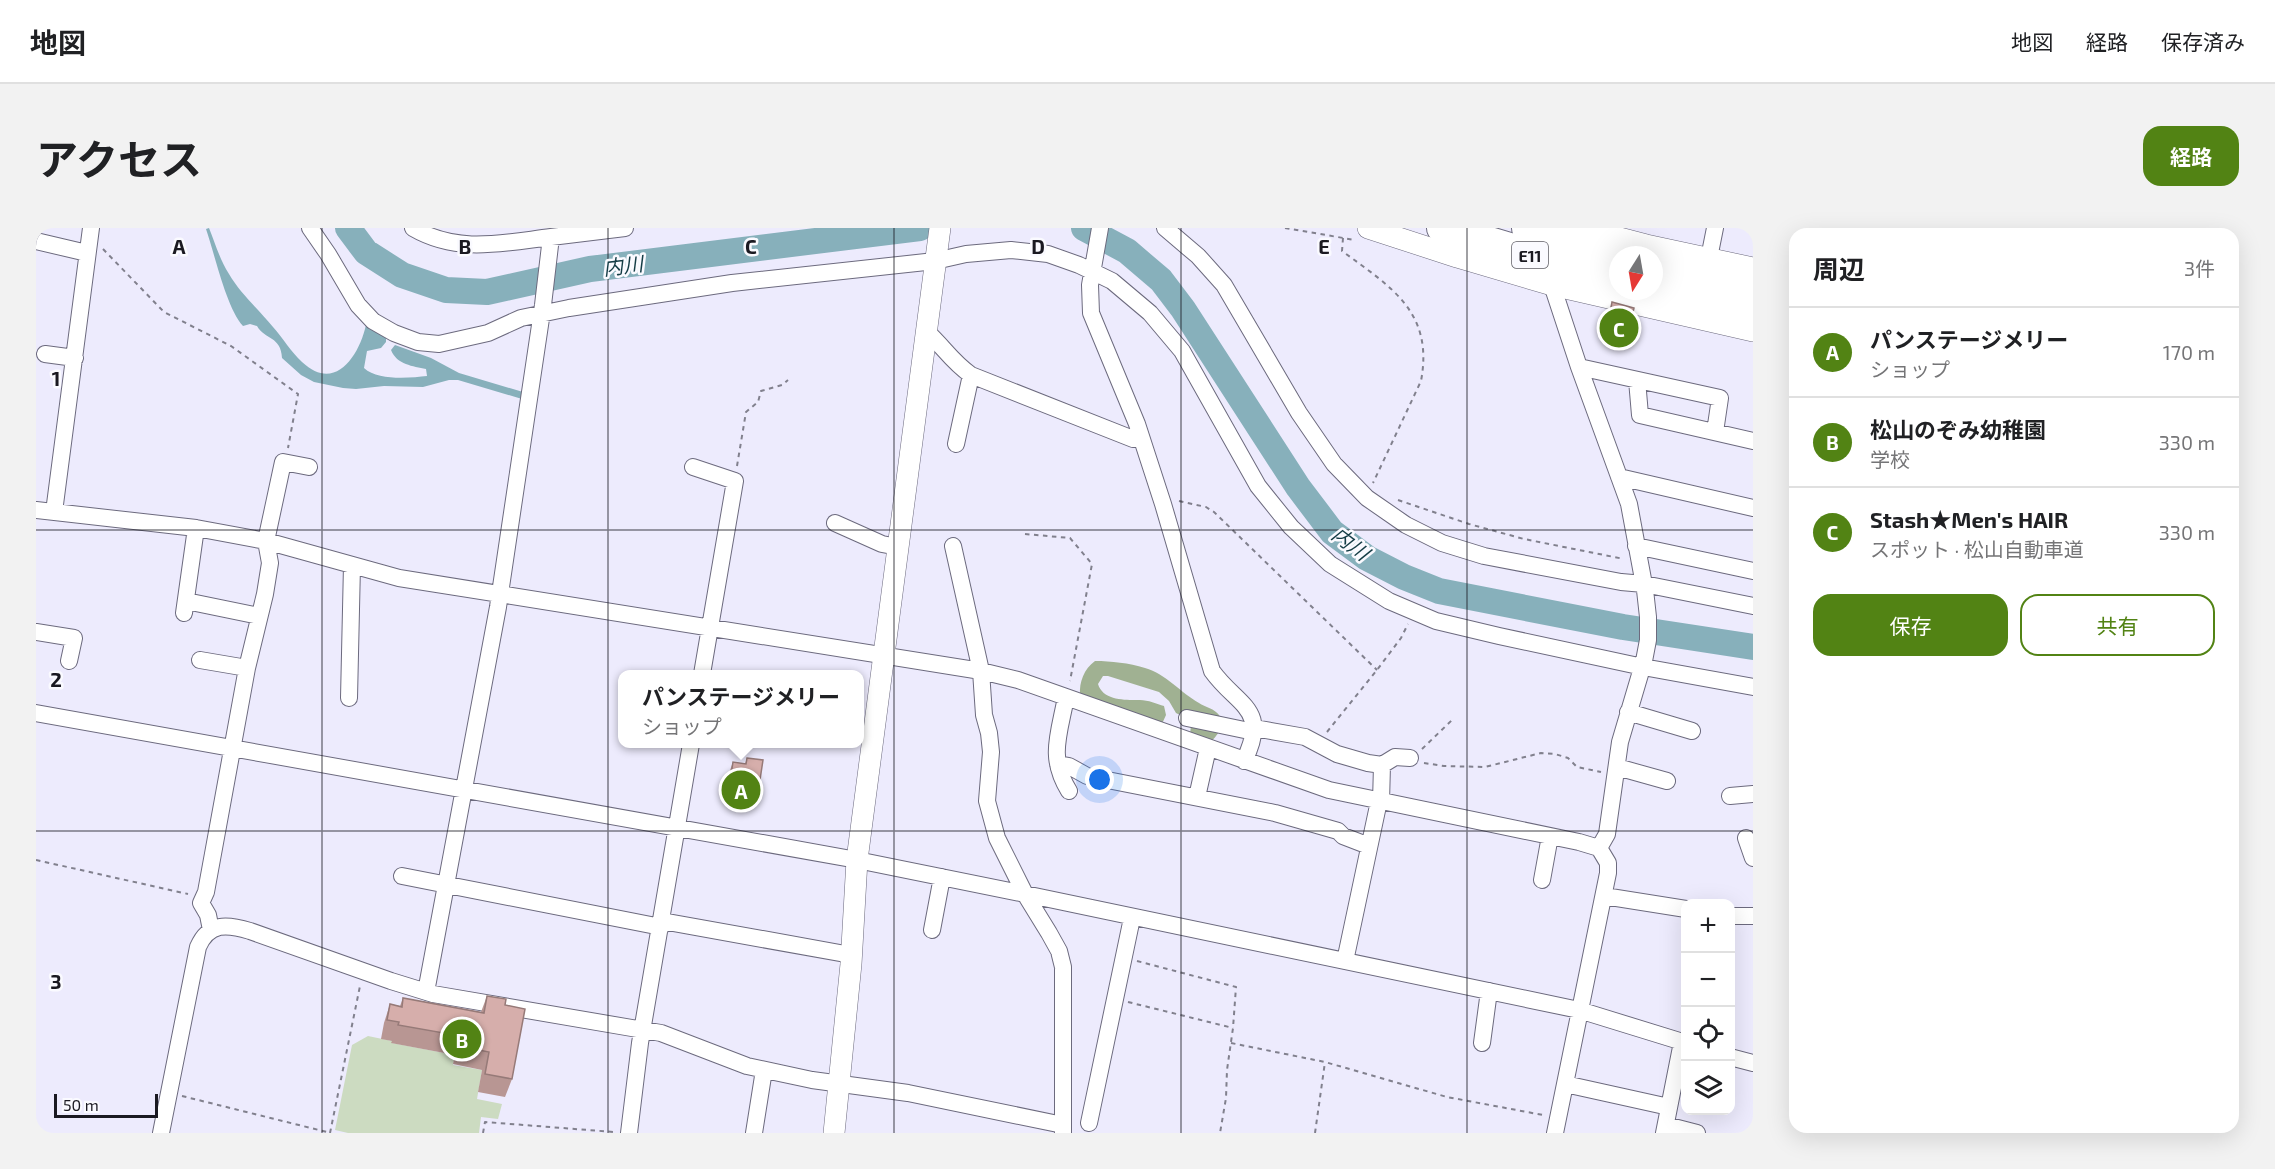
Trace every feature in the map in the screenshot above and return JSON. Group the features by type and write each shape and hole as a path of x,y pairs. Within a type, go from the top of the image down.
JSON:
{"highway":[{"name":"E11","path":"1442,228 1609,277"},
{"name":"E11","path":"1527,228 1609,251"},
{"path":"1663,265 1753,284"},
{"path":"1663,291 1753,309"}],"street":[{"path":"310,228 358,304 373,321 394,333 418,342 439,344 488,333 543,309 966,254 1011,250 1048,254 1093,269 1112,281 1150,313 1182,351 1258,486 1291,527 1330,564 1389,601 1436,621 1753,687"},
{"path":"413,228 427,236 456,245 492,244 625,228"},
{"path":"834,1133 851,955 857,860 939,228"},
{"path":"1100,228 1090,285 1091,313 1120,381 1163,504 1212,671 1222,686 1251,712 1254,730 1244,761"},
{"path":"1166,228 1198,256 1224,285 1299,413 1334,464 1367,498 1406,525 1442,543 1484,556 1753,606"},
{"path":"1582,228 1646,245 1753,268"},
{"path":"1709,258 1714,228"},
{"path":"1365,235 1457,257 1552,285 1753,331"},
{"path":"426,992 500,593 543,309 559,237"},
{"path":"36,241 89,240 54,512"},
{"path":"1552,285 1629,504 1644,587 1648,640 1628,712 1616,770 1607,834 1599,848"},
{"path":"926,331 938,341 956,364 971,375 1133,439 1141,439"},
{"path":"45,354 75,358"},
{"path":"1579,367 1720,398 1714,432"},
{"path":"956,444 971,375"},
{"path":"1637,380 1640,415 1753,441"},
{"path":"211,930 208,915 201,903 206,892 247,668 265,594 270,563 266,541 283,462 309,467"},
{"path":"693,467 735,481 703,670"},
{"path":"1619,477 1753,508"},
{"path":"36,510 196,528 266,541 399,578 981,671 1018,680 1329,790 1599,848 1608,863 1608,873 1556,1126"},
{"path":"835,523 882,544 898,547"},
{"path":"196,528 185,607 259,615"},
{"path":"161,1133 198,947 203,936 222,926 234,926 426,992 662,1033 725,1059 764,1070 908,1093 1063,1129 1063,967 1059,951 1025,894 997,838 987,801 991,752 984,715 981,671 953,546"},
{"path":"1638,554 1753,571"},
{"path":"349,698 352,565"},
{"path":"36,632 74,638 69,662"},
{"path":"200,660 247,668"},
{"path":"1066,697 1055,758 1060,776 1069,791"},
{"path":"1628,712 1692,731"},
{"path":"36,713 942,877 1579,1010 1681,1042"},
{"path":"1187,718 1254,730 1289,733 1337,754 1382,765 1395,757 1410,758"},
{"path":"630,1132 643,1030 690,748"},
{"path":"1197,797 1208,748"},
{"path":"1058,764 1070,766 1087,776 1275,813 1338,831 1343,836 1369,846"},
{"path":"1345,962 1380,801 1382,765"},
{"path":"1616,770 1667,781"},
{"path":"1730,796 1753,794"},
{"path":"1542,880 1550,836"},
{"path":"402,876 661,924 851,955"},
{"path":"932,930 942,877"},
{"path":"1604,896 1681,908"},
{"path":"1735,916 1753,916"},
{"path":"1089,1123 1132,918"},
{"path":"1482,1043 1489,991"},
{"path":"1681,1056 1665,1129 1697,1133"},
{"path":"1735,1058 1753,1063"},
{"path":"754,1133 764,1070"},
{"path":"1565,1084 1669,1107"}],"path":[{"path":"1285,228 1343,238 1365,235"},
{"path":"1343,238 1342,250 1391,288 1416,319 1423,341 1421,381 1373,479 1372,486"},
{"path":"89,240 95,240 164,312 231,346 298,394 285,463"},
{"path":"735,481 746,412 758,402 761,391 782,385 788,380"},
{"path":"1389,496 1469,524 1524,538 1638,554"},
{"path":"1163,504 1176,500 1206,507 1214,512 1377,670"},
{"path":"1025,534 1070,538 1092,564 1066,697"},
{"path":"1318,744 1401,638"},
{"path":"1452,720 1430,743 1410,758 1443,766 1471,768 1485,767 1541,753 1568,758 1577,767 1616,770"},
{"path":"36,860 186,892 201,903"},
{"path":"1123,957 1236,987 1226,1098 1220,1133"},
{"path":"169,1092 330,1133 363,971"},
{"path":"1115,999 1233,1028"},
{"path":"1231,1043 1325,1062 1417,1090 1556,1126"},
{"path":"1315,1133 1325,1062"},
{"path":"483,1133 485,1122 630,1132"}],"green space":[{"path":"1095,661 1145,668 1167,679 1192,699 1217,713 1222,722 1218,734 1210,742 1190,735 1191,725 1184,717 1176,713 1169,701 1159,692 1108,676 1103,676 1098,684 1101,690 1110,697 1146,701 1164,706 1166,715 1161,726 1080,695 1083,676"},
{"path":"368,1036 455,1055 453,1065 482,1070 477,1099 502,1104 498,1119 481,1117 479,1133 348,1133 335,1130 352,1045"}],"water":[{"path":"209,228 233,281 298,358 314,371 325,374 344,367 358,348 366,325 386,338 381,348 367,351 364,368 370,372 394,378 427,376 426,369 397,359 391,350 395,345 431,358 459,373 523,392 522,399 458,380 423,387 384,386 356,389 314,382 301,375 282,358 276,342 257,326 250,324 243,326 237,317 222,280 206,229"}],"building":[{"path":"1612,302 1634,308 1630,325 1619,324 1610,313"},
{"path":"747,758 763,760 758,793 729,788 733,762 746,764"},
{"path":"487,996 506,999 505,1005 525,1009 512,1079 485,1074 489,1052 459,1046 461,1036 398,1025 399,1022 387,1020 390,1004 402,1007 403,998 484,1013"}],"waterway":[{"name":"内川","path":"348,228 366,252 402,275 446,290 487,292 590,269 920,228"},
{"name":"内川","path":"1084,228 1127,251 1161,280 1183,309 1298,487 1332,532 1367,558 1404,577 1439,591 1623,627 1753,647"}],"place":[{"name":"Stash★Men's HAIR","path":"1619,328"},
{"name":"パンステージメリー","path":"741,790"},
{"name":"松山のぞみ幼稚園","path":"462,1039"}]}
